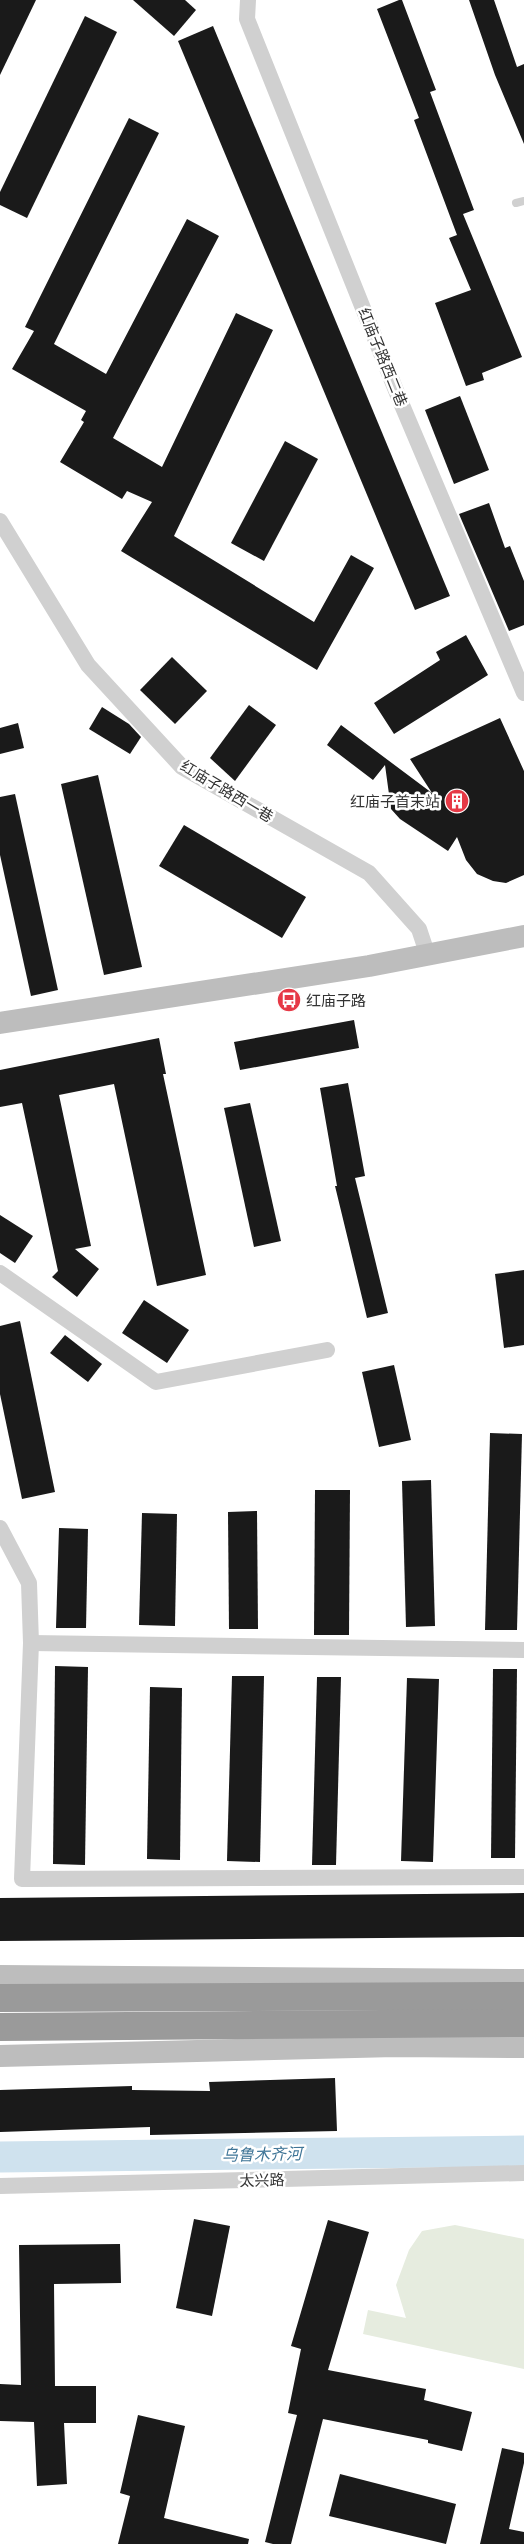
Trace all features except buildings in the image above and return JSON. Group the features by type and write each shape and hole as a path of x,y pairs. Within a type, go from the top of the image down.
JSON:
{"highway":[{"path":"0,1998 524,1996"},
{"path":"0,2027 524,2023"}],"main road":[{"path":"0,1023 428,956 524,936"},
{"path":"0,1976 524,1980"},
{"path":"0,2056 396,2046 524,2047"}],"street":[{"name":"红庙子路西二巷","path":"248,0 247,19 399,398 524,693"},
{"name":"红庙子路西一巷","path":"0,521 88,665 182,767 369,873 419,929 428,956"},
{"path":"0,1273 156,1382 328,1350"},
{"path":"0,1528 29,1583 31,1643 22,1879 524,1877"},
{"path":"31,1643 524,1650"},
{"name":"太兴路","path":"0,2186 524,2173"}],"shaded area":[{"path":"455,2225 524,2239 524,2369 363,2334 368,2310 406,2318 396,2285 409,2250 422,2231"}],"waterway":[{"name":"乌鲁木齐河","path":"0,2157 524,2151"}],"place":[{"name":"红庙子首末站","path":"457,801"},
{"name":"红庙子路","path":"289,1000"}]}
